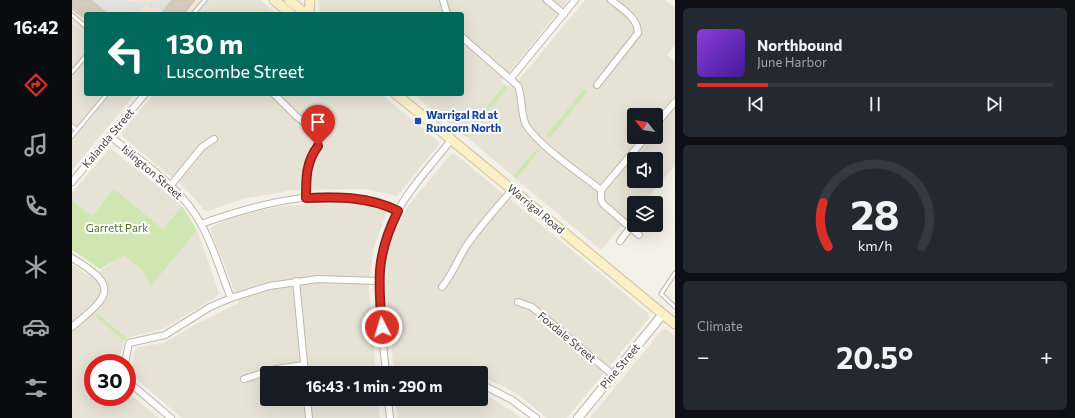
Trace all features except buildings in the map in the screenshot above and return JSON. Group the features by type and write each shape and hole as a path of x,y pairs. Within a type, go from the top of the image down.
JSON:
{"main road":[{"path":"274,0 304,12"},
{"path":"308,12 310,0"},
{"name":"Warrigal Road","path":"398,96 675,324"}],"street":[{"path":"443,0 446,12"},
{"path":"547,0 564,14"},
{"path":"511,78 575,0"},
{"path":"597,85 638,33 638,25 634,20 611,0"},
{"path":"464,39 511,78 518,86 521,93 524,119 532,132 542,143 601,190"},
{"name":"Kalanda Street","path":"72,182 143,96"},
{"path":"276,96 296,116 315,131 320,138 318,146 307,166 306,198"},
{"path":"663,117 674,105"},
{"name":"Islington Street","path":"110,136 171,185 188,204 201,224 231,298"},
{"path":"171,185 202,147 214,138"},
{"path":"385,366 378,280 381,254 389,229 398,211 452,139"},
{"path":"627,225 603,204 601,200 601,190 640,144"},
{"path":"442,287 449,279 466,246 489,215 513,189"},
{"path":"201,224 244,208 277,201 306,198 342,197 369,200 385,204 398,211"},
{"path":"620,241 627,232"},
{"path":"72,258 95,272 100,277 104,287 104,296 100,304 72,327"},
{"path":"127,354 129,343 165,335 210,307 231,298 269,286 318,279 378,280"},
{"path":"244,379 276,369 304,365 296,281"},
{"name":"Foxdale Street","path":"518,302 532,307 613,375"},
{"name":"Pine Street","path":"578,418 664,314"},
{"path":"136,388 171,418"},
{"path":"488,388 512,400 536,418"},
{"path":"308,406 309,418"},
{"path":"389,406 390,418"}],"lane":[{"path":"196,12 205,0"},
{"path":"72,15 84,25"},
{"path":"72,72 84,58"},
{"path":"72,136 105,96"},
{"path":"72,126 77,130"},
{"path":"675,273 661,294 675,307"}],"shaded area":[{"path":"72,0 212,0 203,12 84,12 84,32 72,23"},
{"path":"91,0 128,0 130,2 145,0 148,2 140,12 106,12"},
{"path":"151,0 172,0 162,12 155,6 152,9 147,5"},
{"path":"207,0 212,0 202,12 198,12"},
{"path":"212,0 260,0 275,12 203,12"},
{"path":"318,0 568,0 501,82 505,84 463,135 416,96 464,96 464,12 320,12"},
{"path":"585,0 665,0 675,8 675,44 667,55 675,62 675,165 663,180 663,152 627,152 627,188 656,188 650,196 627,196 627,221 620,227 601,250 516,179 540,150 537,148 513,176 467,137 508,87 525,73"},
{"path":"72,23 84,32 84,96 133,96 72,170"},
{"path":"152,96 383,96 440,143 397,196 365,189 293,190 242,199 208,211 204,210 185,188 122,136 122,132"},
{"path":"110,148 182,206 163,229 114,189 92,216 72,200 72,193"},
{"path":"451,154 455,154 648,313 649,318 567,418 547,418 519,395 488,380 488,366 393,366 385,289 387,257 395,231 408,206"},
{"path":"353,202 377,206 385,209 386,214 373,251 369,289 375,366 260,366 260,406 379,406 380,418 182,418 136,379 135,350 139,347 164,343 196,324 239,303 210,229 211,227 237,215 282,206"},
{"path":"197,230 219,293 216,297 165,328 127,338 98,314 95,316 124,341 120,354 84,354 84,406 136,406 136,399 159,418 72,418 72,265 91,277 124,254 142,270 151,285"},
{"path":"666,329 675,336 675,418 590,418 661,331"},
{"path":"488,396 521,418 397,418 396,406 488,406"}],"green space":[{"path":"505,84 508,87 467,137 463,135"},
{"path":"584,89 587,92 549,139 546,136"},
{"path":"537,148 540,150 516,179 513,176"},
{"name":"Garrett Park","path":"114,189 163,229 182,206 197,230 151,286 142,270 124,255 100,269 72,250 72,200 92,216"},
{"path":"98,314 127,338 124,341 95,316"}],"place":[{"name":"Warrigal Rd at Runcorn North","path":"418,121"}],"route":[{"path":"318,146 307,166 306,198 342,197 369,200 385,204 398,211 389,229 381,254 378,280 382,327"}]}
